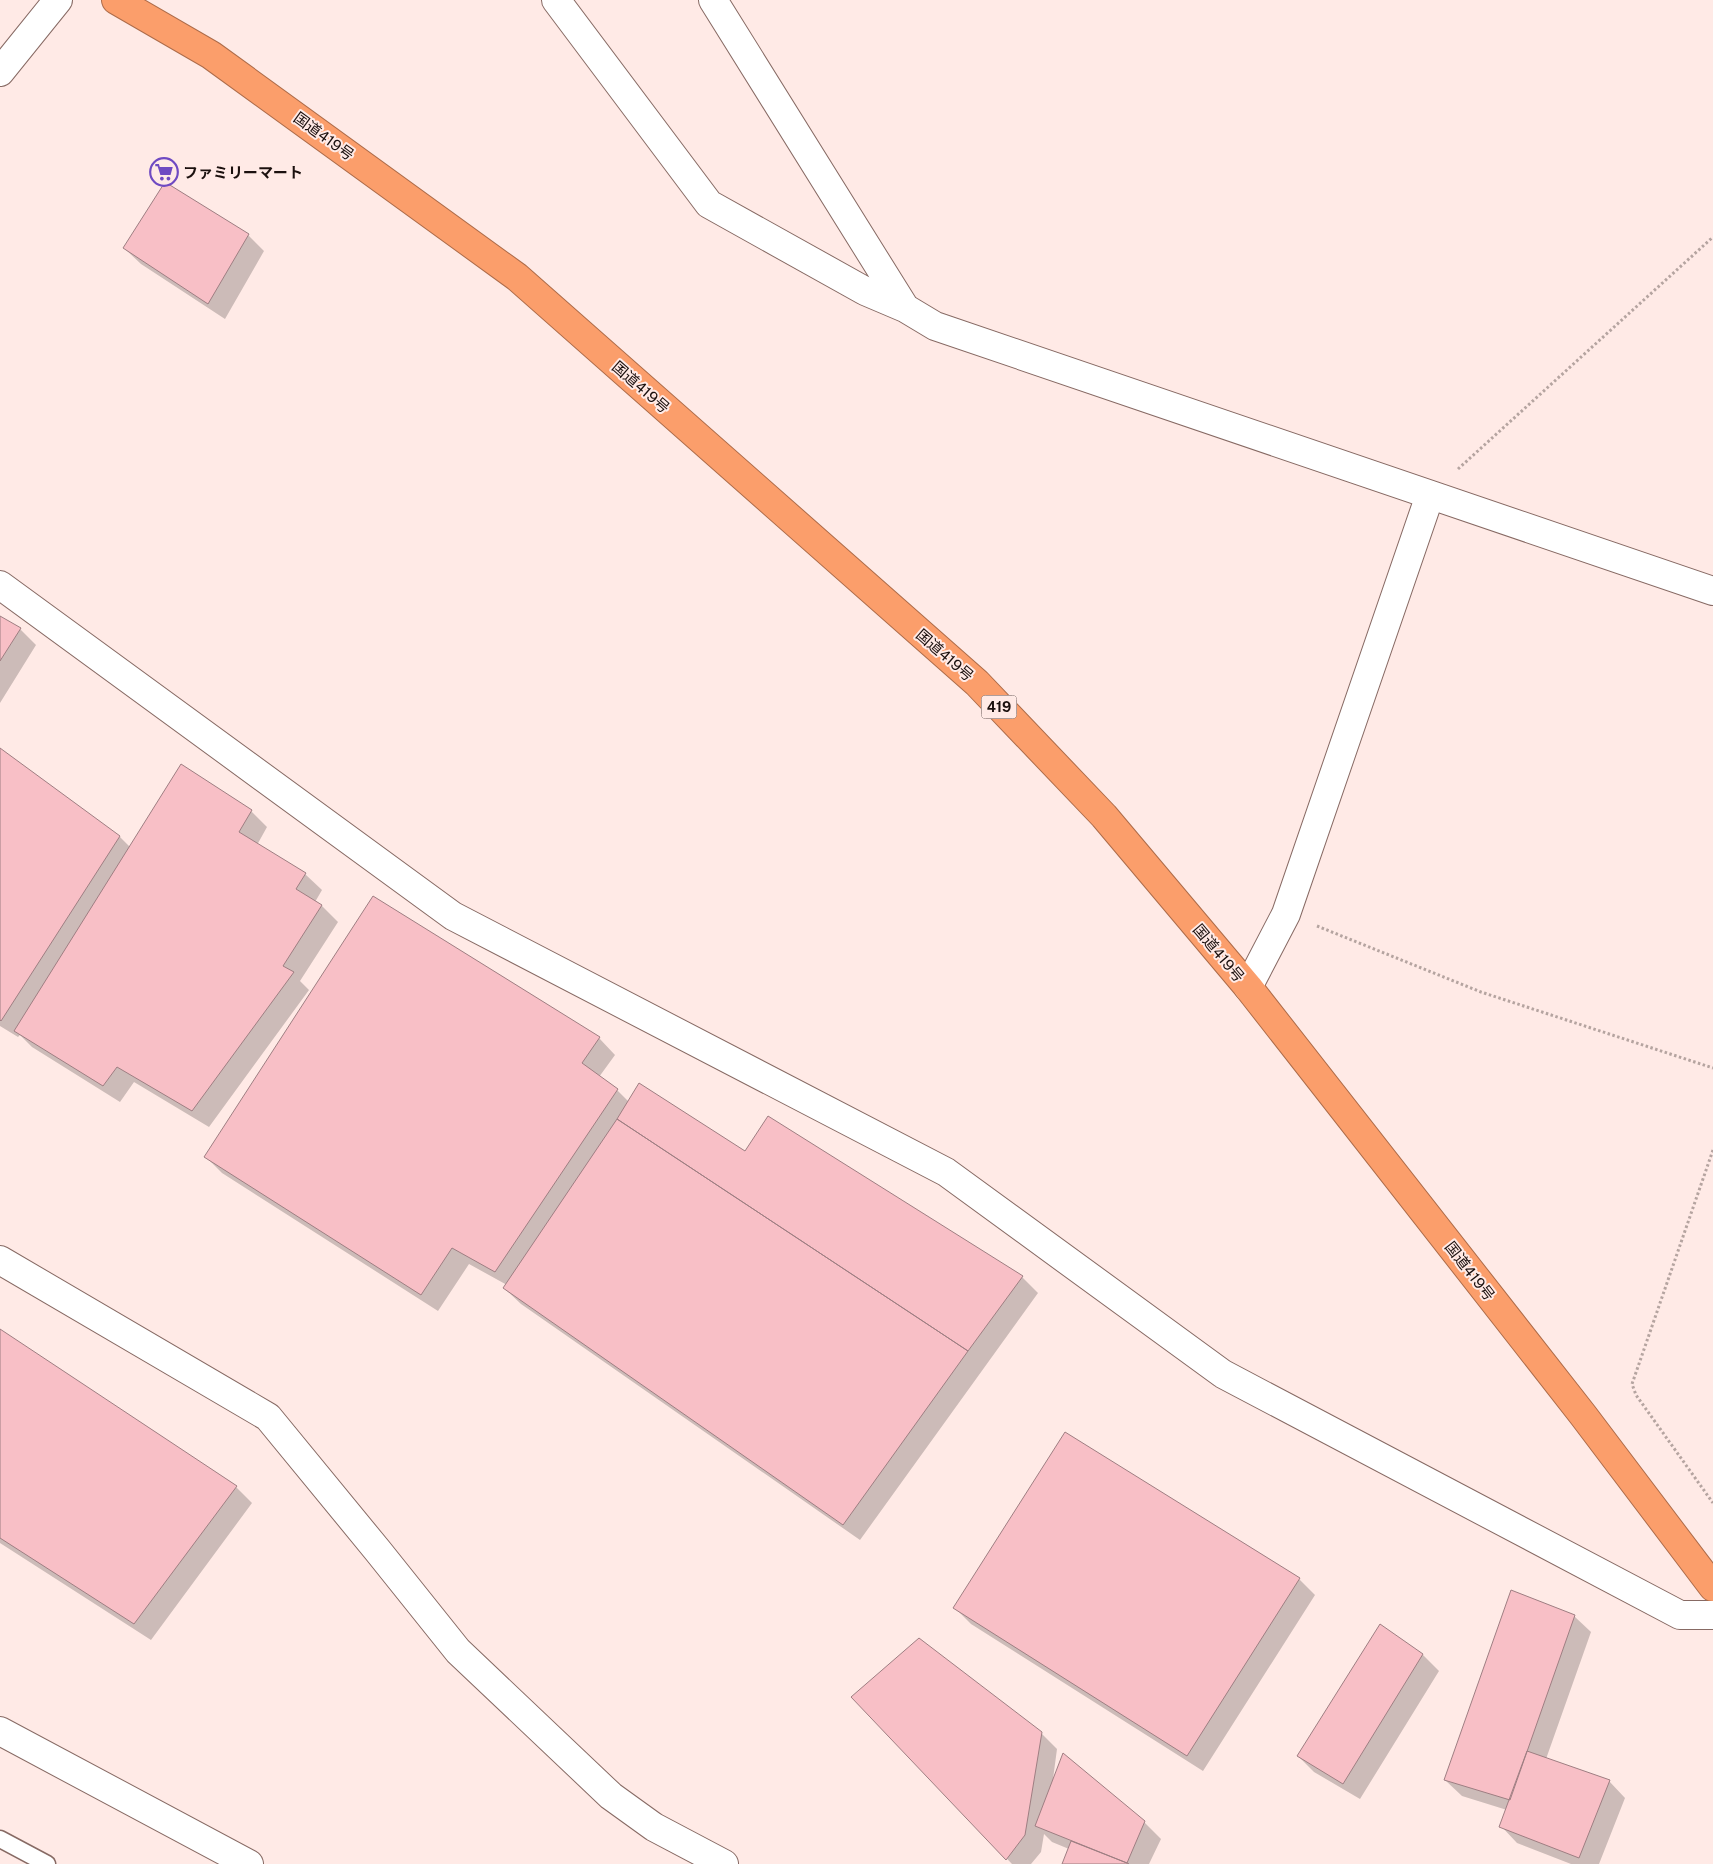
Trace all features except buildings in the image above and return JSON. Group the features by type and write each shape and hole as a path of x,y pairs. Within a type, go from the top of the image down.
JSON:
{"highway":[{"name":"国道419号","path":"116,0 211,55 524,283 976,683 1104,816 1248,987 1583,1416 1713,1587"}],"street":[{"path":"0,72 58,0"},
{"path":"556,0 709,204 865,291 905,308 935,326 1713,591"},
{"path":"713,0 905,308"},
{"path":"1248,987 1286,914 1430,495"},
{"path":"0,586 453,916 946,1172 1223,1374 1680,1616 1713,1615"},
{"path":"0,1260 268,1417 458,1651 611,1796 654,1827 724,1864"},
{"path":"0,1730 249,1864"}],"lane":[{"path":"0,1840 44,1863"}],"path":[{"path":"1430,495 1713,237"},
{"path":"1286,914 1481,992 1713,1068"},
{"path":"1713,1150 1632,1384 1636,1395 1713,1503"}],"place":[{"name":"ファミリーマート","path":"164,172"}]}
